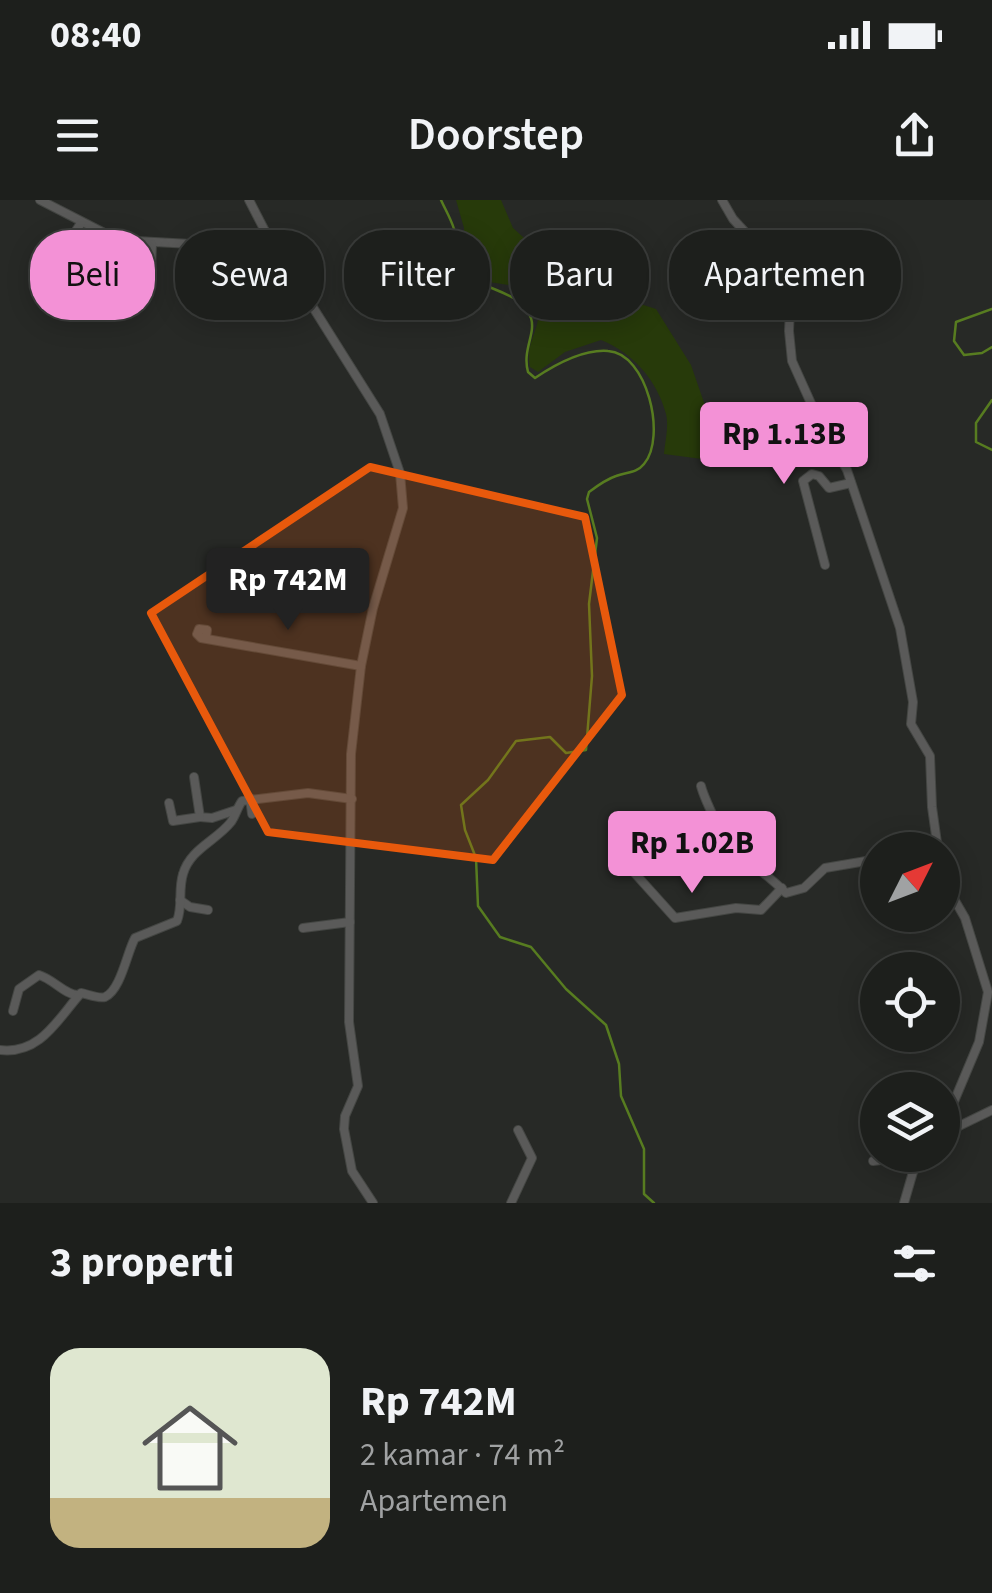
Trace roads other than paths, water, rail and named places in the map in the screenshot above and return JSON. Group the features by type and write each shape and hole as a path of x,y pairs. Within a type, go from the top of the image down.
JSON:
{"street":[{"path":"40,200 96,230"},
{"path":"58,212 59,200"},
{"path":"249,200 264,230"},
{"path":"722,200 743,231 788,280 792,295 790,354 814,410 847,470 900,628 913,702 910,724 930,756 935,832"},
{"path":"76,230 81,223"},
{"path":"321,320 380,414 400,473 400,522 377,593 361,666 354,726 350,1022 358,1086 344,1116 344,1139 352,1171 373,1203"},
{"path":"825,565 803,481 812,474 829,488 851,483"},
{"path":"206,637 361,666"},
{"path":"194,777 200,817"},
{"path":"701,786 704,804 734,856 791,893 804,888 825,868 860,863"},
{"path":"0,1050 19,1050 55,1028 83,992 100,997 108,994 120,978 134,940 174,924 180,916 178,892 186,864 232,820 241,802 308,792 352,799"},
{"path":"250,798 252,814"},
{"path":"169,803 173,821 212,818 236,810"},
{"path":"625,839 630,868 675,918 736,908 761,910 782,888"},
{"path":"180,900 190,907 208,910"},
{"path":"960,909 989,981 988,1026 960,1091"},
{"path":"303,928 350,922"},
{"path":"13,1011 19,989 39,975 78,995"},
{"path":"960,1126 992,1110"},
{"path":"511,1203 532,1158 518,1130"},
{"path":"904,1203 913,1172"}],"waterway":[{"path":"441,200 454,229 463,269 475,280 519,302 531,318 528,372 535,378 579,355 608,351 622,355 633,366 649,398 654,435 644,464 602,483 589,492 587,499 597,538 589,604 592,676 586,750 566,753 550,737 516,741 488,780 461,805 476,858 478,906 500,937 531,947 566,989 606,1025 619,1064 621,1096 644,1149 644,1194 654,1203"},
{"path":"992,309 956,322 954,341 964,355 982,353 992,347"},
{"path":"992,400 976,423 976,442 992,450"}]}
